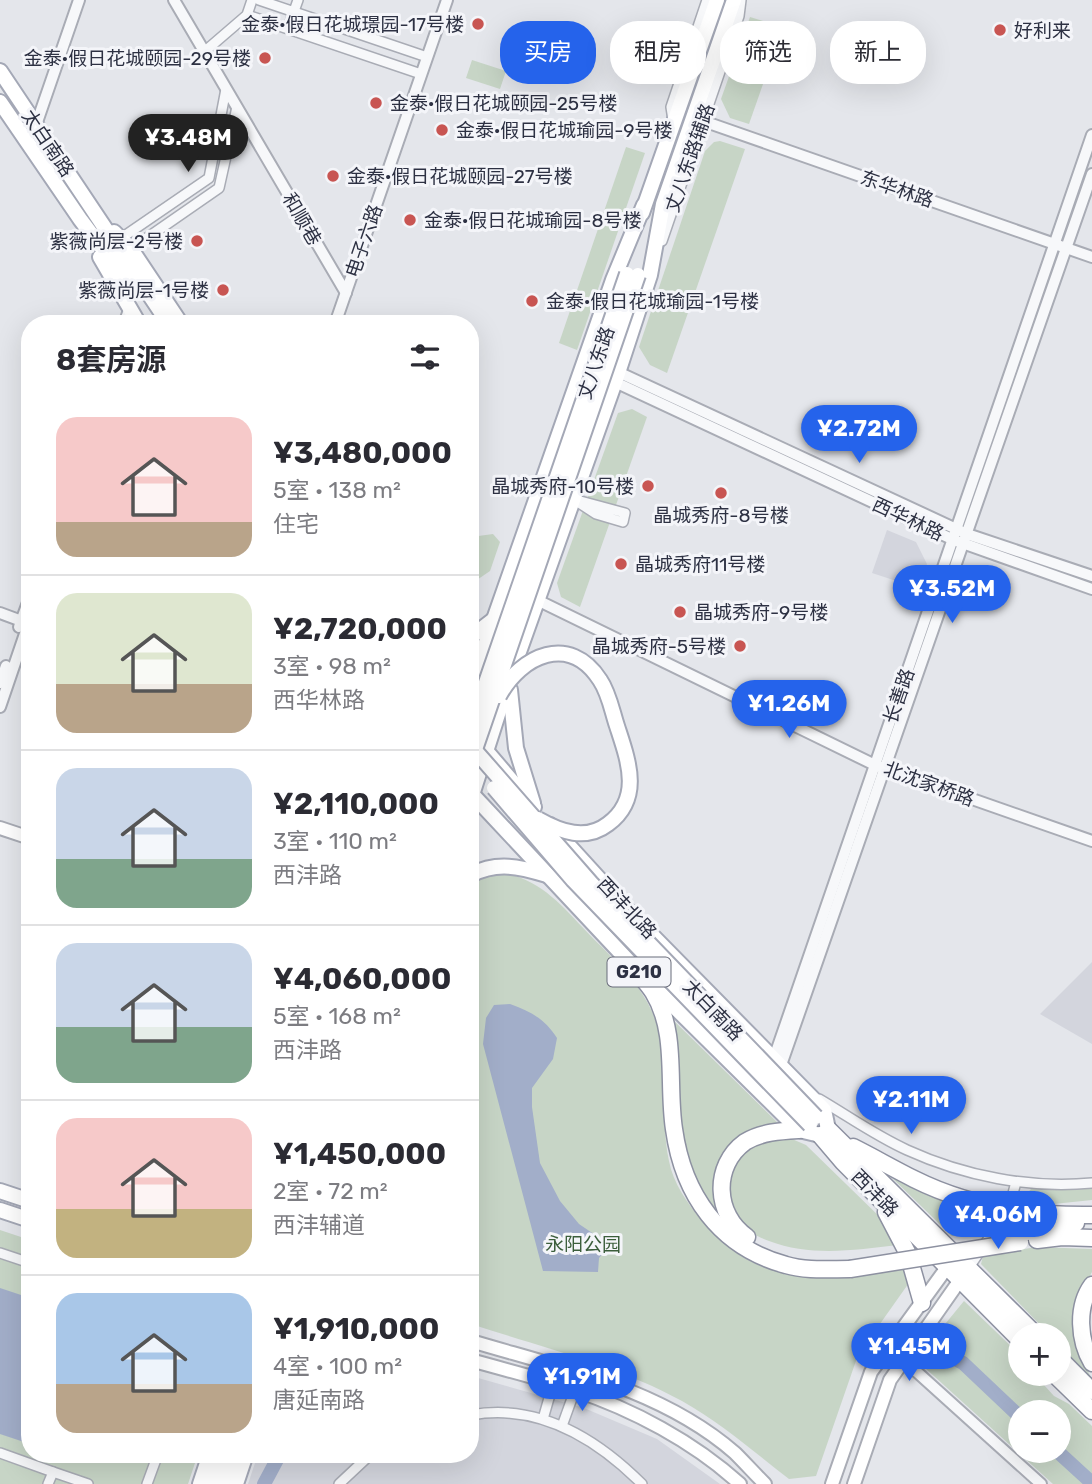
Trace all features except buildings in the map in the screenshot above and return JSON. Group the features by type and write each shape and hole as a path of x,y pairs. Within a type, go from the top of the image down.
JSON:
{"highway":[{"path":"633,966 653,992 666,1027 676,1145 685,1176 696,1199 712,1221 750,1250 786,1265 815,1269 1016,1238 1092,1218"},
{"name":"西沣路","path":"818,1129 879,1197 948,1266 980,1278 1024,1323"},
{"name":"西沣路","path":"818,1129 964,1274 1008,1326"},
{"path":"850,1264 801,1258 775,1251 736,1229 726,1216 722,1187 724,1172 731,1158 745,1143 761,1135 818,1129 916,1180 949,1194 1009,1210 1049,1216 1092,1218"},
{"path":"879,1197 908,1254 922,1303"},
{"path":"1016,1238 1092,1238"},
{"path":"1092,1285 1082,1314 1081,1331 1085,1352 1092,1363"},
{"path":"1071,1370 1092,1391"},
{"path":"1066,1386 1092,1411"}],"main road":[{"name":"丈八东路","path":"694,112 717,0"},
{"name":"丈八东路","path":"479,739 734,0"},
{"name":"太白南路","path":"0,71 96,215 152,315"},
{"name":"太白南路","path":"0,102 80,219 162,315"},
{"name":"丈八东路","path":"479,772 617,377 638,275 644,205 673,120 694,112"},
{"path":"479,662 614,280 644,205"},
{"name":"太白南路","path":"96,215 125,244 175,315"},
{"name":"太白南路","path":"80,219 125,315"},
{"name":"丈八东路","path":"479,704 638,275"},
{"path":"479,631 494,619"},
{"path":"486,720 504,686 523,664 538,656 566,654 579,659 590,667 606,691 630,767 631,786 627,802 616,818 600,830 584,834 569,833 552,827 533,812 516,748 509,680"},
{"name":"西沣北路","path":"479,743 533,812 824,1110 818,1129 633,966 479,803"},
{"name":"太白南路","path":"479,754 533,812 591,883 818,1129"},
{"name":"太白南路","path":"479,769 573,880 818,1129"},
{"path":"0,820 21,827"},
{"path":"0,828 21,835"},
{"path":"479,871 504,865 548,875"},
{"path":"0,1191 21,1198"},
{"path":"0,1210 21,1217"},
{"path":"831,1483 871,1372 948,1266"},
{"path":"855,1484 890,1380 964,1274"},
{"path":"479,1343 597,1379 645,1398 685,1418 734,1452 765,1484"},
{"path":"479,1362 575,1390 658,1426 717,1464 740,1484"},
{"path":"200,1484 207,1463"},
{"path":"211,1484 218,1463"},
{"path":"222,1484 230,1463"},
{"path":"236,1484 243,1463"}],"street":[{"path":"36,125 79,0"},
{"name":"和顺巷","path":"174,0 346,293"},
{"path":"205,52 247,15 252,0"},
{"path":"259,0 427,57"},
{"path":"288,28 298,0"},
{"name":"电子六路","path":"338,315 447,0"},
{"name":"丈八东路辅路","path":"673,120 671,107 707,0"},
{"name":"丈八东路辅路","path":"638,275 694,112 738,16 741,0"},
{"path":"247,15 421,74"},
{"path":"125,244 209,178 226,89"},
{"path":"125,244 219,188 237,107"},
{"name":"东华林路","path":"694,112 1092,257"},
{"name":"长善路","path":"778,1062 960,536 1092,135"},
{"name":"长善路","path":"960,536 1092,174"},
{"name":"西华林路","path":"617,377 960,536 1092,589"},
{"path":"573,499 625,513 623,522 596,514 573,499"},
{"name":"西华林路","path":"960,536 1092,576"},
{"name":"北沈家桥路","path":"506,586 880,767 1092,841"},
{"path":"0,613 21,619"},
{"path":"0,683 21,635"},
{"path":"0,706 21,640"},
{"path":"806,1091 877,1135 924,1158 970,1173 1016,1182 1092,1183"},
{"path":"1011,1201 1016,1182"},
{"path":"964,1274 1003,1217"},
{"path":"0,1253 21,1261"},
{"path":"887,1350 918,1373 1041,1484"},
{"path":"543,1419 553,1384"},
{"path":"562,1426 575,1390"},
{"path":"479,1413 491,1411 543,1419 562,1426 594,1443 642,1484"},
{"path":"0,1453 21,1461"},
{"path":"28,1463 88,1484"},
{"path":"147,1484 155,1463"},
{"path":"339,1484 361,1463"},
{"path":"48,1484 53,1472"}],"shaded area":[{"path":"887,530 916,542 927,564 918,588 872,573"},
{"path":"1092,962 1092,1044 1040,1014"},
{"path":"479,1378 584,1408 657,1439 720,1484 248,1484 255,1463 479,1463"}],"green space":[{"path":"472,60 500,69 502,84 500,89 466,78"},
{"path":"726,84 763,84 749,124 730,118 721,99"},
{"path":"720,141 745,149 667,373 650,365 639,347 705,151 714,142"},
{"path":"626,147 645,153 577,350 559,343"},
{"path":"632,409 647,417 580,607 561,597 557,583 618,413"},
{"path":"493,534 500,542 490,571 479,579 479,536"},
{"name":"永阳公园","path":"508,874 542,889 561,905 641,991 659,1032 664,1068 666,1143 671,1169 692,1208 725,1244 748,1260 772,1270 796,1275 849,1275 907,1268 911,1280 858,1355 816,1476 789,1479 710,1419 657,1388 578,1358 479,1327 479,880 492,875"},
{"path":"671,1018 782,1127 733,1151 725,1222 697,1187 681,1152"},
{"path":"762,1139 792,1139 806,1145 885,1222 898,1245 833,1251 801,1249 765,1240 740,1224 731,1211 728,1199 729,1175 734,1164 749,1146"},
{"path":"887,1173 950,1200 998,1216 988,1231 952,1236"},
{"path":"1032,1188 1092,1188 1092,1200 1044,1205 1020,1201"},
{"path":"0,1230 21,1237 21,1463 195,1463 188,1484 0,1484"},
{"path":"1036,1247 1092,1249 1092,1272 1083,1289 1078,1347 1091,1378 1071,1357 1071,1323 1038,1323 981,1264 983,1256"},
{"path":"964,1301 1008,1343 1008,1386 1045,1386 1062,1400 1008,1400 1008,1443 924,1367 941,1329"},
{"path":"1071,1406 1092,1426 1092,1484 1053,1484 1030,1463 1071,1463"}],"water":[{"path":"510,1004 536,1016 557,1038 553,1059 532,1088 540,1163 560,1201 579,1224 610,1245 599,1258 598,1272 543,1271 483,1044 486,1018 494,1005"},
{"path":"0,1288 21,1295 21,1441 0,1434"}],"waterway":[{"path":"941,1352 963,1363 1008,1406"},
{"path":"264,1484 275,1463"},
{"path":"1070,1463 1092,1483"}],"place":[{"name":"金泰·假日花城璟园-17号楼","path":"478,24"},
{"name":"好利来","path":"1000,30"},
{"name":"金泰·假日花城颐园-29号楼","path":"265,58"},
{"name":"金泰·假日花城颐园-25号楼","path":"376,103"},
{"name":"金泰·假日花城瑜园-9号楼","path":"442,130"},
{"name":"金泰·假日花城颐园-27号楼","path":"333,176"},
{"name":"金泰·假日花城瑜园-8号楼","path":"410,220"},
{"name":"紫薇尚层-2号楼","path":"197,241"},
{"name":"紫薇尚层-1号楼","path":"223,290"},
{"name":"金泰·假日花城瑜园-1号楼","path":"532,301"},
{"name":"晶城秀府-10号楼","path":"648,486"},
{"name":"晶城秀府-8号楼","path":"721,493"},
{"name":"晶城秀府11号楼","path":"621,564"},
{"name":"晶城秀府-9号楼","path":"680,612"},
{"name":"晶城秀府-5号楼","path":"740,646"}]}
